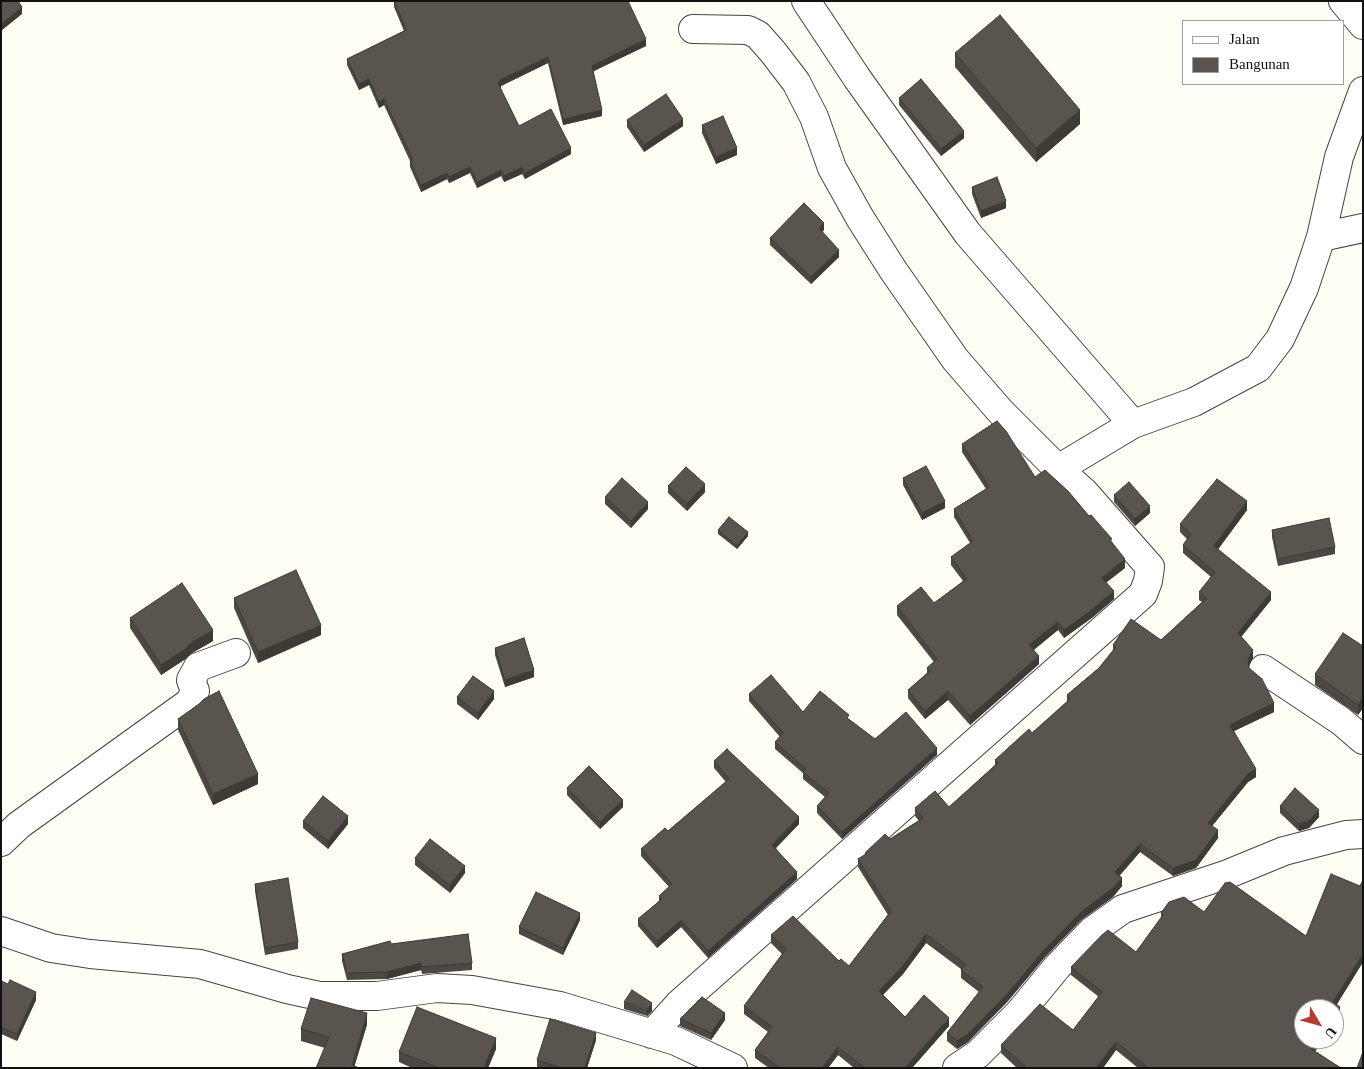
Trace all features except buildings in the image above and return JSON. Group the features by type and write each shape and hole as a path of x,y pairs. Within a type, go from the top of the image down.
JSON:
{"street":[{"path":"806,1 857,78 968,234 1133,424"},
{"path":"1343,1 1363,25"},
{"path":"652,1034 679,1004 1143,594 1148,581 1150,567 1084,492 1000,411 955,359 893,270 860,218 832,168 814,118 796,82 773,52 758,35 748,30 693,29"},
{"path":"1058,468 1133,424 1194,402 1258,368 1280,339 1304,288 1321,237 1340,157 1363,91"},
{"path":"1321,237 1363,228"},
{"path":"1,842 19,825 190,702 194,691 191,680 198,668 236,653"},
{"path":"1263,669 1341,721 1363,740"},
{"path":"957,1068 978,1054 1020,1012 1057,967 1092,931 1123,909 1228,874 1284,851 1346,835 1363,834"},
{"path":"1,931 51,948 90,954 200,964 287,989 320,996 377,996 437,988 472,990 560,1006 676,1041 733,1068"}]}
